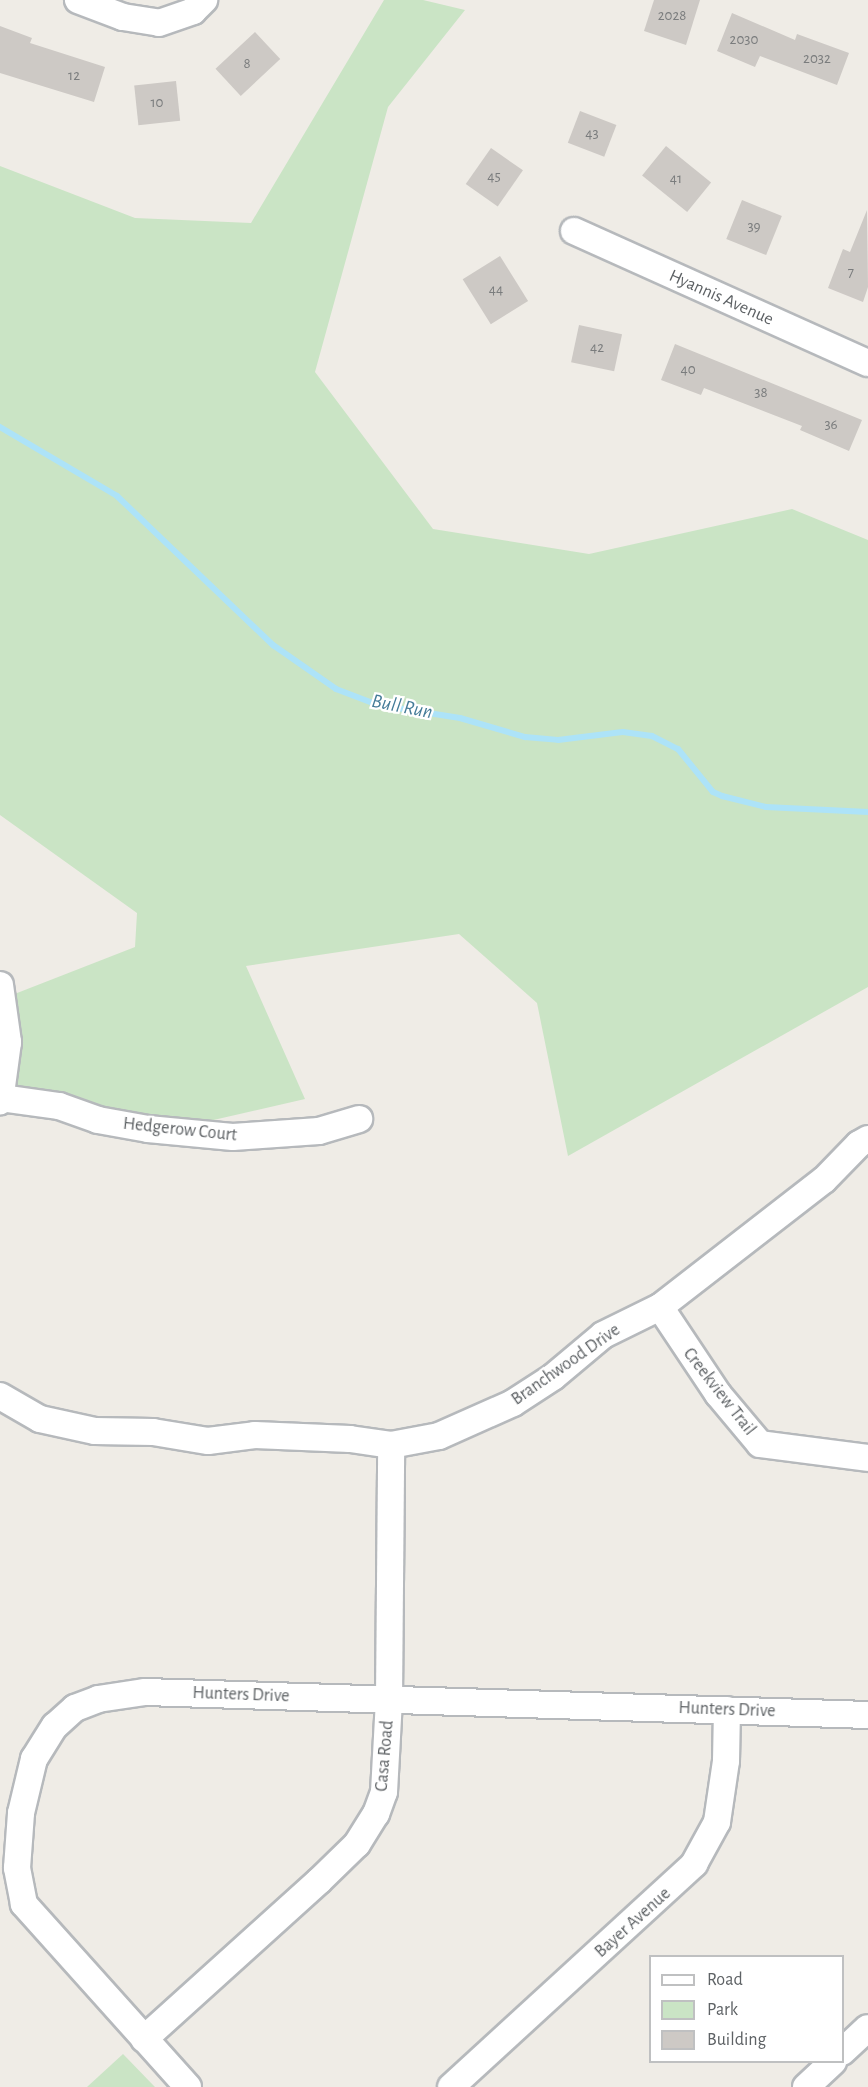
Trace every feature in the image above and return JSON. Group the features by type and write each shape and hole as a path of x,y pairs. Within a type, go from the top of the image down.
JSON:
{"street":[{"path":"78,0 123,17 159,23 185,15 204,0"},
{"name":"Hyannis Avenue","path":"574,231 868,363"},
{"path":"0,984 8,1042 0,1100"},
{"name":"Hedgerow Court","path":"0,1100 59,1106 98,1120 138,1127 233,1137 319,1131 359,1119"},
{"name":"Branchwood Drive","path":"0,1396 40,1419 96,1431 153,1432 208,1441 255,1435 350,1439 391,1446 439,1436 478,1421 553,1377 603,1335 660,1307 824,1180 868,1139"},
{"name":"Creekview Trail","path":"660,1307 711,1385 760,1444 868,1458"},
{"name":"Casa Road","path":"144,2039 357,1844 384,1792 389,1699 391,1446"},
{"name":"Hunters Drive","path":"188,2087 24,1904 17,1868 21,1813 34,1759 55,1726 75,1708 98,1699 145,1692 868,1715"},
{"name":"Bayer Avenue","path":"451,2087 694,1864 717,1822 726,1761 727,1710"},
{"path":"844,2051 868,2028"},
{"path":"806,2087 831,2063"}],"green space":[{"path":"384,0 423,0 465,10 388,107 315,372 433,529 589,554 792,509 868,540 868,987 568,1156 537,1003 459,934 246,966 305,1099 148,1135 9,1096 12,995 135,947 137,913 0,815 0,166 135,218 251,223"},
{"path":"123,2054 155,2087 87,2087"}],"building":[{"path":"654,0 700,0 686,45 644,31"},
{"path":"732,13 795,40 797,34 849,53 837,85 760,56 755,67 717,51"},
{"path":"0,26 32,38 30,43 105,67 94,102 0,73"},
{"path":"255,32 280,59 241,96 216,69"},
{"path":"176,81 180,121 138,125 134,85"},
{"path":"580,111 616,125 604,157 568,143"},
{"path":"666,146 711,183 687,212 642,176"},
{"path":"491,148 523,170 498,206 466,184"},
{"path":"742,200 782,216 766,255 726,239"},
{"path":"867,210 868,287 863,302 828,288 843,249 850,252"},
{"path":"500,256 528,301 491,324 463,279"},
{"path":"579,325 622,334 614,371 571,362"},
{"path":"675,344 862,420 849,451 800,430 802,426 704,388 701,395 661,380"}],"waterway":[{"name":"Bull Run","path":"0,427 117,496 273,645 336,689 378,705 460,718 525,737 558,740 623,732 652,736 678,749 713,792 722,796 766,807 868,812"}]}
